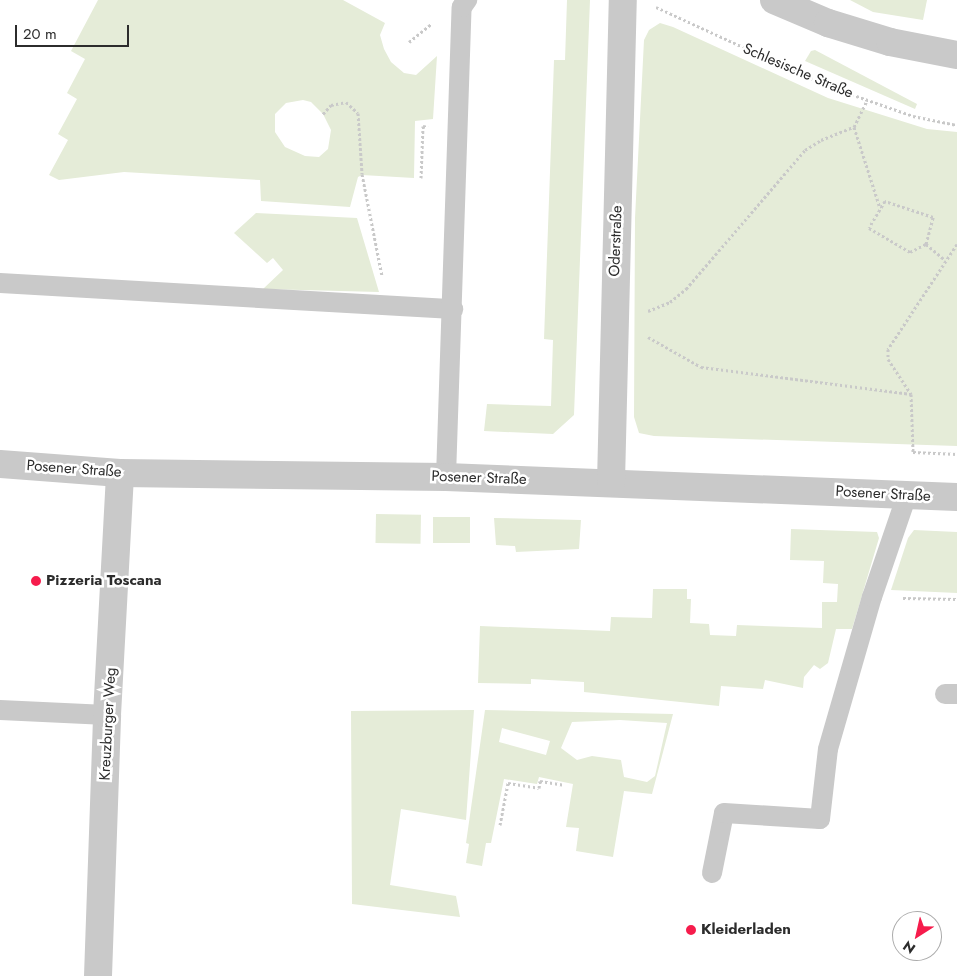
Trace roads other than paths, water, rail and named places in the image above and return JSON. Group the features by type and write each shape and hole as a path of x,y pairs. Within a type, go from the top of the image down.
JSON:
{"street":[{"name":"Oderstraße","path":"611,482 623,0"},
{"path":"774,0 828,23 890,42 957,54"},
{"name":"Posener Straße","path":"0,464 120,473 446,477 957,497"},
{"name":"Kreuzburger Weg","path":"98,976 107,716 120,473"}],"lane":[{"path":"446,477 453,309 459,2"},
{"path":"0,283 453,309"},
{"path":"712,872 724,813 820,819 828,749 872,597 907,494"},
{"path":"0,710 107,716"}],"place":[{"name":"Pizzeria Toscana","path":"36,581"},
{"name":"Kleiderladen","path":"691,930"}]}
